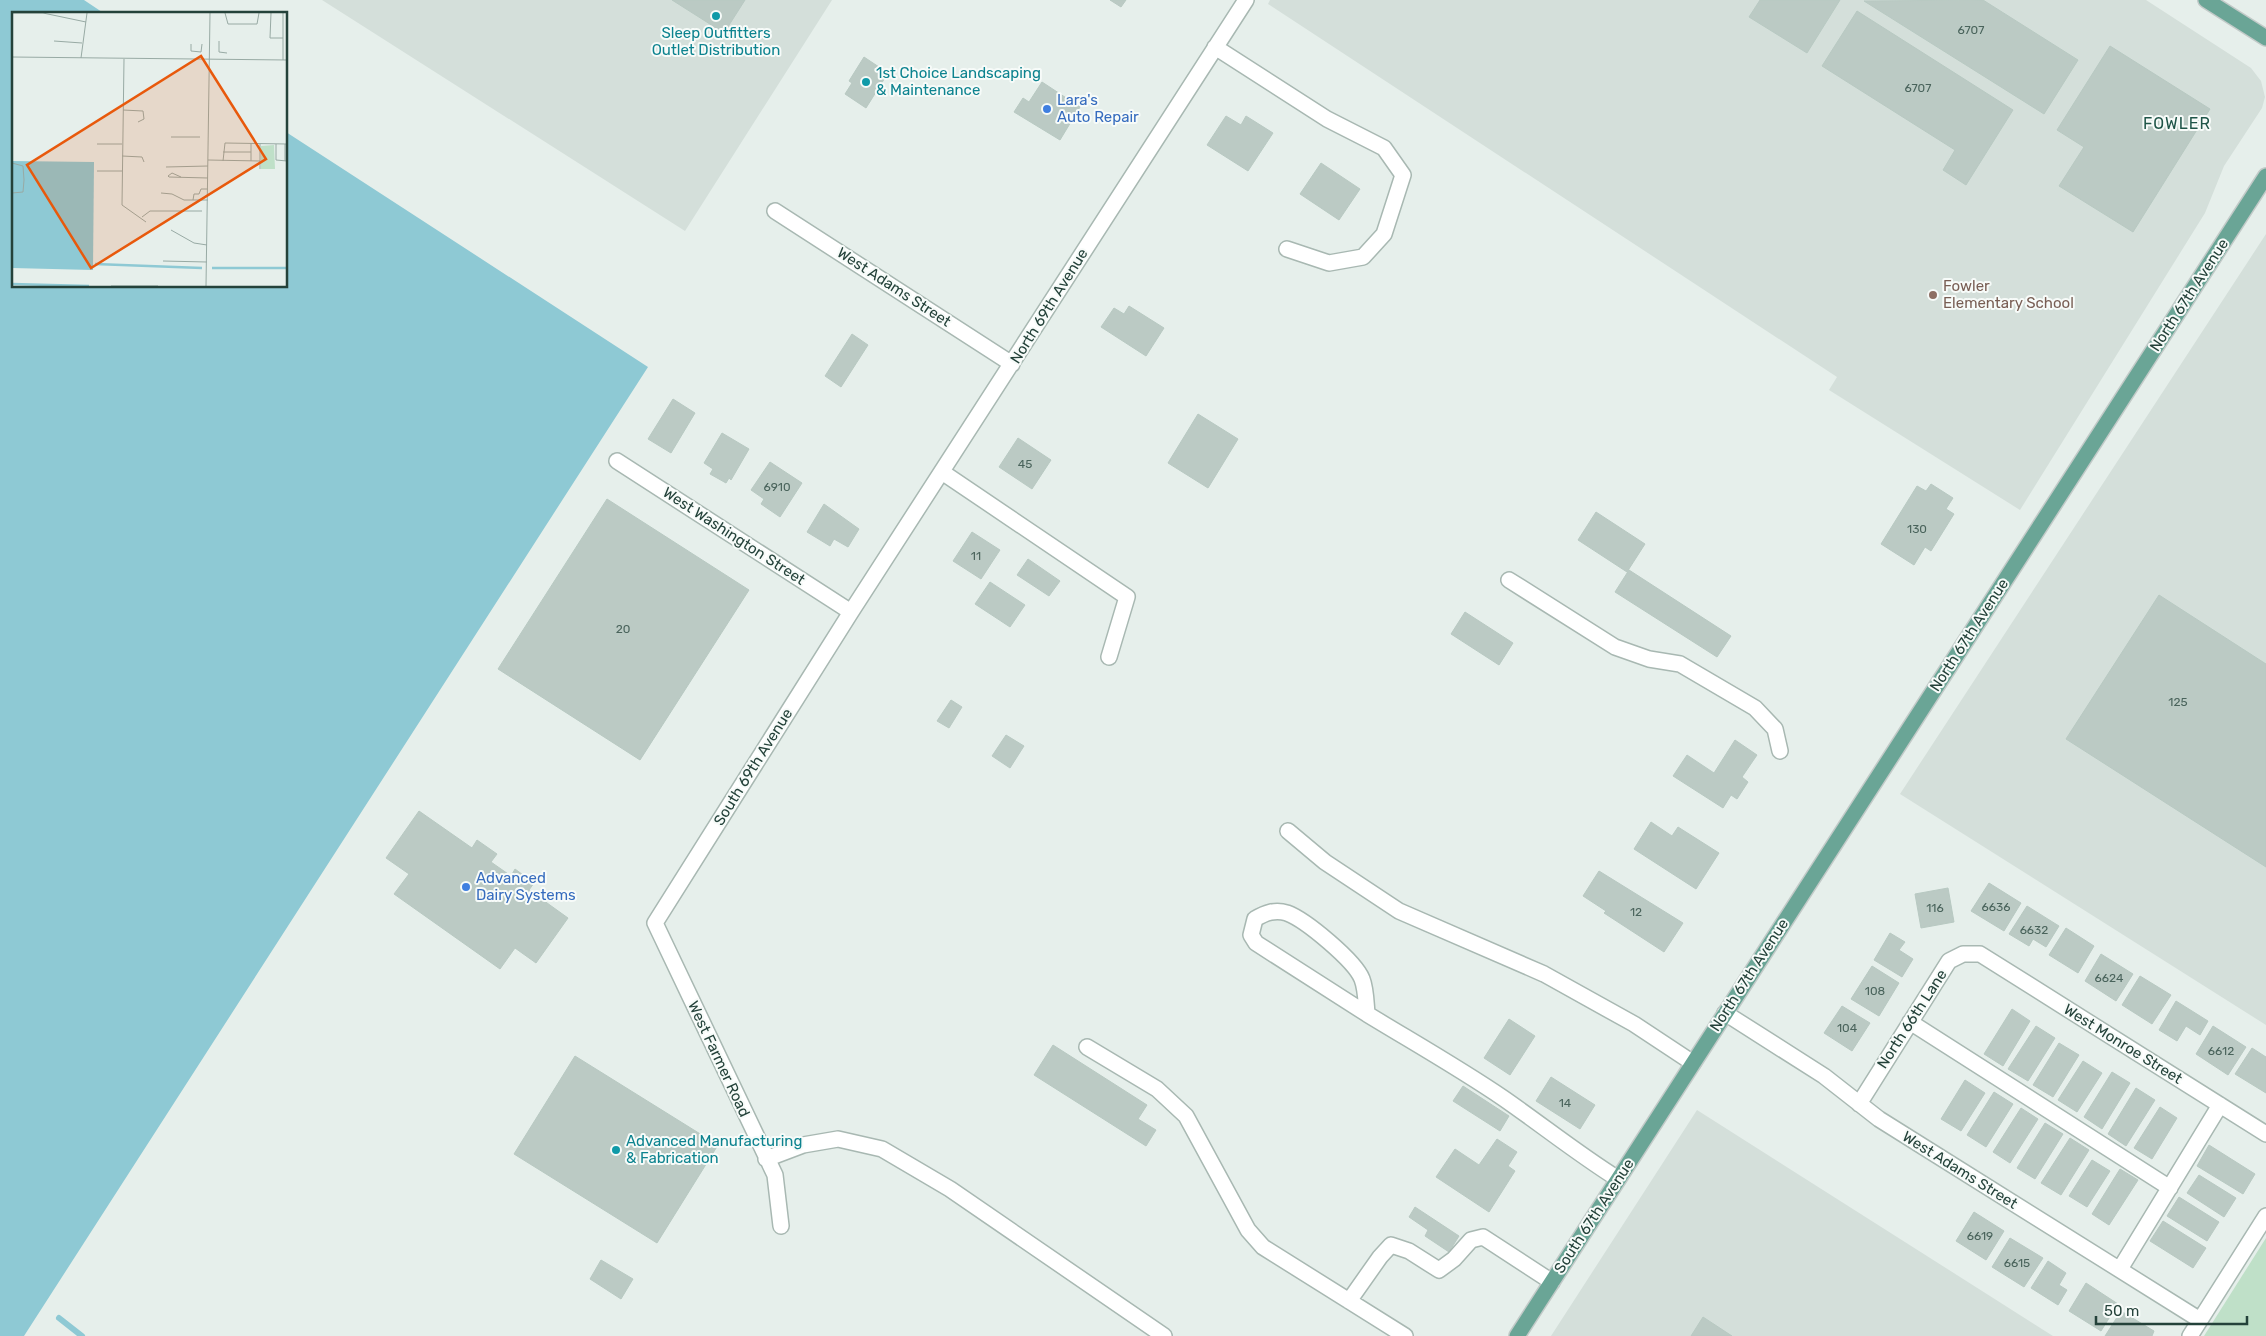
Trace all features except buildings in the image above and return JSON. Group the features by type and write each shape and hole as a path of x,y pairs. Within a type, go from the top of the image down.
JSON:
{"main road":[{"path":"2206,0 2266,38"},
{"name":"North 67th Avenue","path":"1672,1095 2266,176"},
{"name":"South 67th Avenue","path":"1517,1336 1672,1095"}],"street":[{"name":"North 69th Avenue","path":"851,612 1246,0"},
{"path":"1216,47 1327,119 1384,148 1403,175 1384,234 1363,257 1329,264 1287,250"},
{"name":"West Adams Street","path":"775,212 1012,364"},
{"name":"West Washington Street","path":"617,461 851,612"},
{"path":"942,472 1127,597 1109,657"},
{"path":"1509,580 1616,647 1649,659 1680,664 1755,708 1775,729 1780,751"},
{"name":"South 69th Avenue","path":"655,923 851,612"},
{"path":"1288,831 1325,862 1399,911 1544,974 1634,1024 1693,1063"},
{"path":"1367,1014 1362,979 1346,958 1311,927 1287,913 1266,911 1254,919 1251,935 1256,943 1367,1014 1405,1035 1504,1099 1571,1149 1618,1180"},
{"name":"West Farmer Road","path":"655,923 775,1176 781,1226"},
{"name":"North 66th Lane","path":"1859,1104 1949,961 1963,954 1980,954"},
{"name":"West Monroe Street","path":"1980,954 2266,1134"},
{"name":"West Adams Street","path":"1725,1013 1824,1076 1888,1124 2200,1320"},
{"path":"1910,1022 2170,1188"},
{"path":"1088,1047 1157,1089 1186,1116 1248,1230 1263,1247 1405,1336"},
{"path":"2120,1269 2220,1105"},
{"path":"766,1158 803,1145 838,1139 882,1149 950,1189 1164,1336"},
{"path":"2190,1336 2266,1216"},
{"path":"1349,1301 1380,1257 1391,1245 1409,1251 1440,1270 1454,1259 1470,1240 1483,1237 1552,1282"}],"shaded area":[{"path":"322,0 832,0 685,231"},
{"name":"Fowler Elementary School","path":"1270,0 2146,0 2251,68 2261,81 2265,97 2262,108 2224,166 2205,213 2020,510 1829,390 1837,377 1268,4"},
{"path":"2266,234 2266,1025 1900,794"},
{"path":"1697,1110 2053,1336 1551,1336"}],"green space":[{"path":"2266,1238 2266,1336 2204,1336"}],"water":[{"path":"0,0 84,0 102,12 12,12 12,288 288,288 288,133 648,367 24,1336 0,1336"}],"waterway":[{"path":"59,1318 82,1336"}],"place":[{"name":"Sleep Outfitters Outlet Distribution","path":"716,16"},
{"name":"1st Choice Landscaping & Maintenance","path":"866,82"},
{"name":"Lara's Auto Repair","path":"1047,109"},
{"name":"Fowler Elementary School","path":"1933,295"},
{"name":"Advanced Dairy Systems","path":"466,887"},
{"name":"Advanced Manufacturing & Fabrication","path":"616,1150"}],"district":[{"name":"FOWLER","path":"2177,123"}]}
